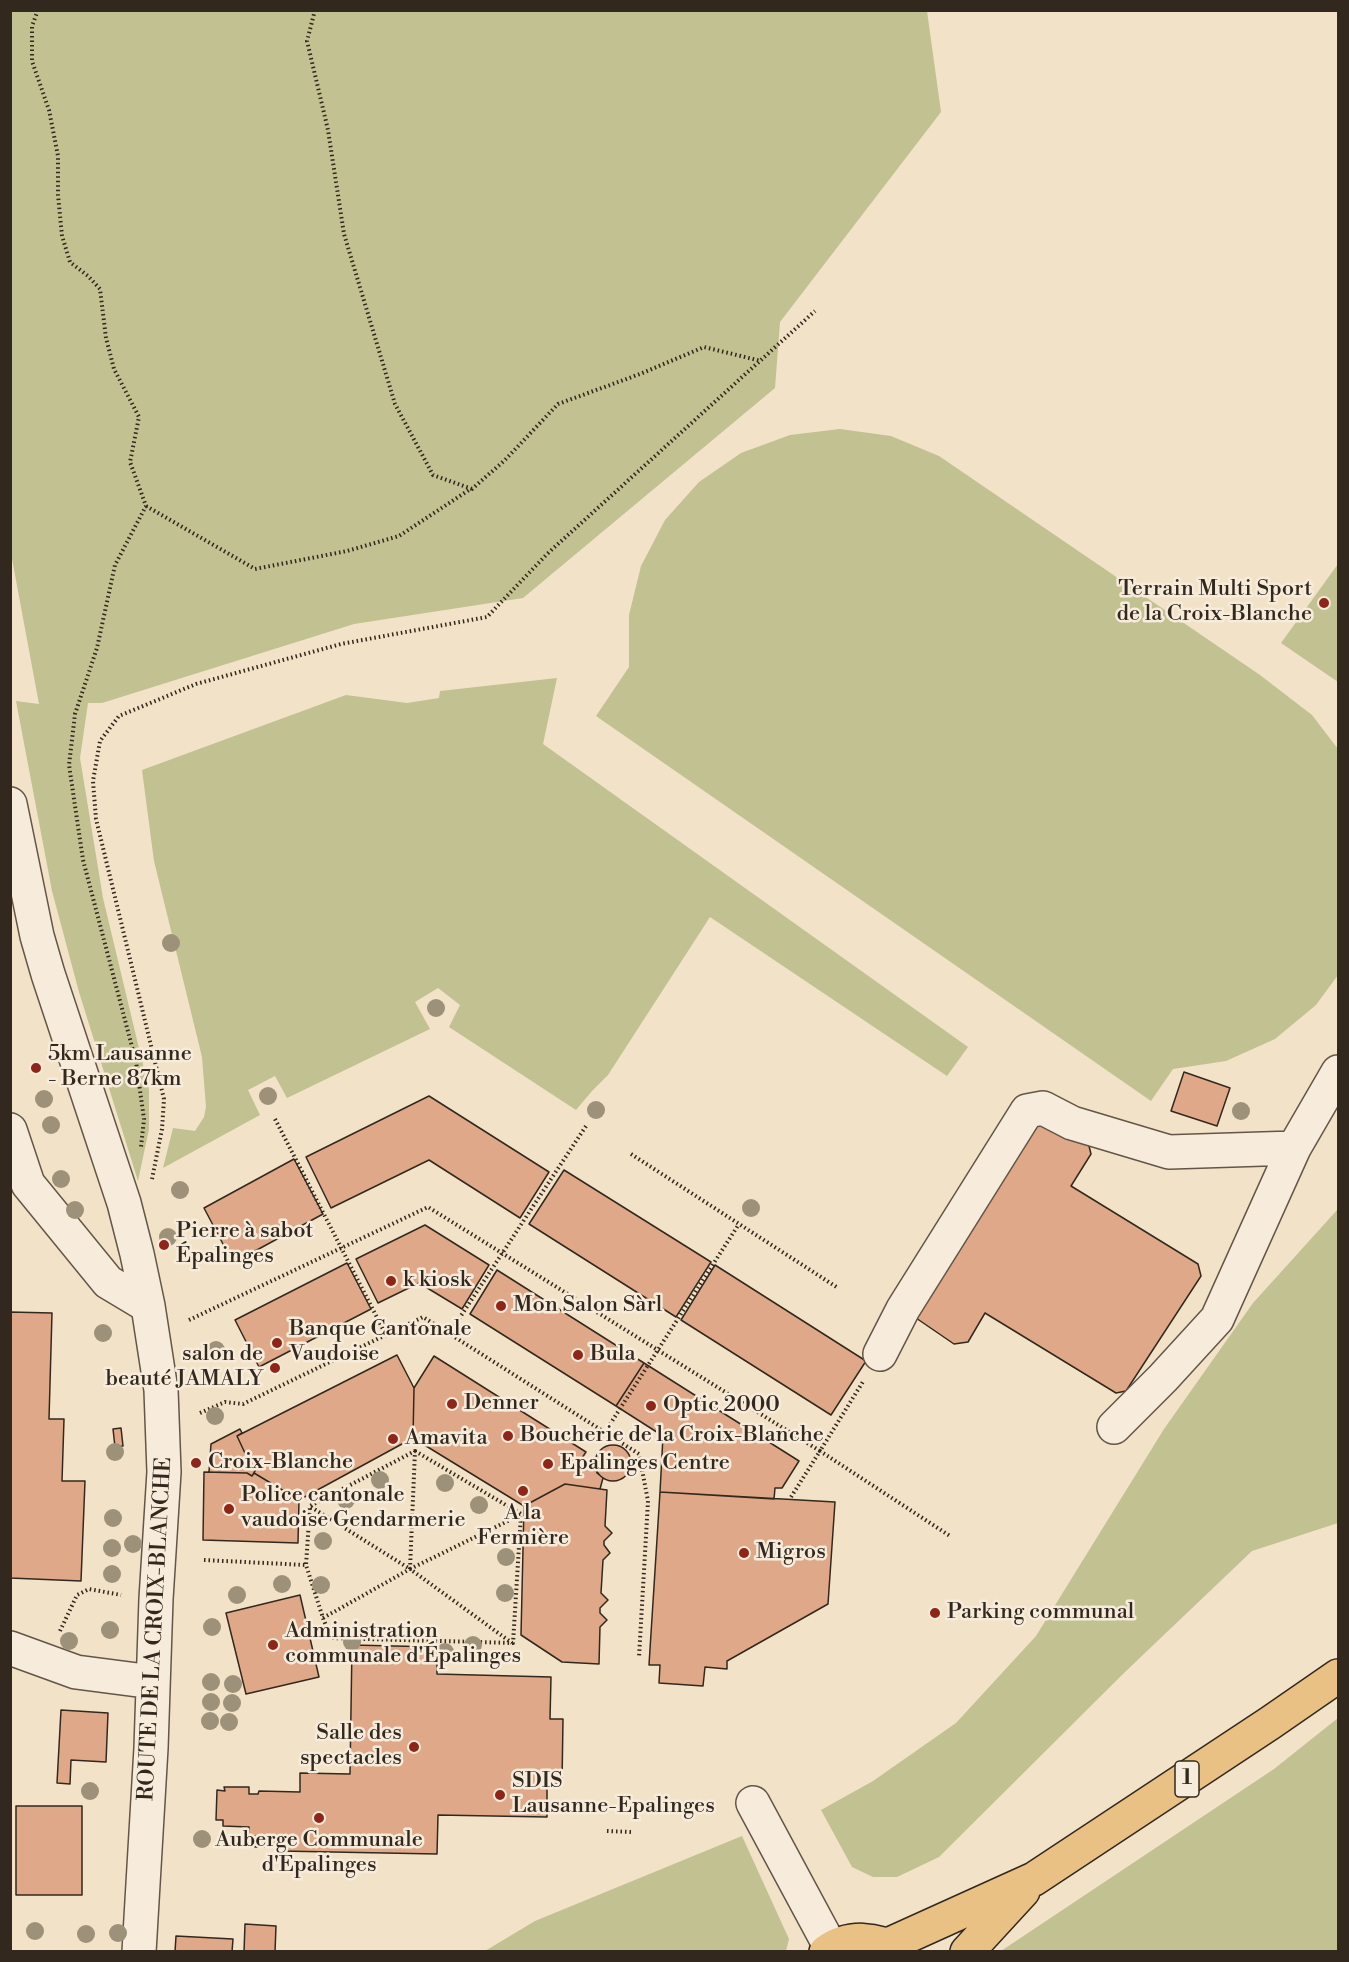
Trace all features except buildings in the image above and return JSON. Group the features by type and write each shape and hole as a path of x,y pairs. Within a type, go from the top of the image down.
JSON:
{"main road":[{"name":"1","path":"894,1948 1034,1879 1270,1724 1338,1676"},
{"name":"1","path":"967,1952 1034,1879"},
{"path":"829,1950 860,1940 875,1941 894,1948"}],"street":[{"name":"ROUTE DE LA CROIX-BLANCHE","path":"10,804 24,929 48,974 124,1203 148,1306 159,1371 164,1445 151,1749 139,1952"},
{"path":"1114,1427 1163,1378 1217,1318 1294,1148 1338,1072"},
{"path":"879,1354 903,1309 1027,1111 1043,1108 1072,1123 1169,1152 1294,1148"},
{"path":"10,1130 28,1184 108,1282 148,1306"},
{"path":"10,1648 76,1672 153,1682"},
{"path":"753,1803 829,1950"}],"path":[{"path":"38,10 32,26 32,61 49,110 58,156 58,195 62,236 70,262 100,289 106,338 114,369 139,417 130,462 146,506 255,569 347,550 399,536 472,489 504,460 558,404 640,374 704,346 761,361"},
{"path":"315,10 307,41 328,129 344,234 396,404 433,475 472,489"},
{"path":"151,1184 162,1129 164,1099 96,819 93,781 100,741 119,716 196,684 341,644 487,617 547,554 815,311"},
{"path":"140,1158 144,1119 136,1062 83,860 69,765 75,714 97,648 115,566 146,506"},
{"path":"275,1119 386,1335"},
{"path":"449,1334 586,1126"},
{"path":"631,1154 838,1288"},
{"path":"189,1320 428,1207 820,1451 950,1536"},
{"path":"605,1432 740,1224"},
{"path":"200,1413 225,1402 243,1404 423,1317 639,1454 648,1501 639,1657"},
{"path":"791,1497 879,1354"},
{"path":"310,1506 415,1451"},
{"path":"415,1451 521,1514"},
{"path":"410,1569 415,1451"},
{"path":"310,1506 306,1565 331,1638 513,1643"},
{"path":"310,1506 410,1569 513,1643"},
{"path":"323,1618 410,1569 521,1514"},
{"path":"513,1643 521,1514"},
{"path":"204,1560 306,1565"},
{"path":"58,1635 78,1595 88,1589 121,1595"},
{"path":"607,1831 631,1832"}],"shaded area":[{"path":"10,11 927,11 941,112 780,322 775,388 523,598 354,624 102,703 88,703 80,758 103,898 149,1090 149,1129 138,1181 79,992 52,891 16,701 39,704 10,548"},
{"path":"840,429 891,436 939,456 1260,675 1312,715 1338,749 1338,975 1316,1005 1275,1039 1226,1061 1173,1069 1151,1101 596,716 629,667 629,615 641,566 665,520 699,482 741,453 790,435"},
{"name":"Terrain Multi Sport de la Croix-Blanche","path":"1338,564 1338,682 1281,643"},
{"path":"557,678 543,744 968,1047 947,1076 710,917 608,1075 576,1110 449,1027 460,1005 438,988 415,1002 430,1029 287,1098 275,1076 248,1090 260,1115 163,1168 173,1128 195,1131 204,1117 206,1107 202,1057 154,861 142,770 346,695 407,703 439,698 440,691"},
{"path":"1338,1209 1338,1523 1252,1551 1125,1672 939,1857 897,1877 873,1877 852,1867 821,1810 873,1781 956,1723 1036,1636 1164,1429 1253,1303"},
{"path":"1338,1718 1338,1951 1001,1951 1274,1769"},
{"path":"742,1836 789,1939 786,1951 485,1951 535,1921"}],"place":[{"name":"Terrain Multi Sport de la Croix-Blanche","path":"1324,603"},
{"name":"5km Lausanne - Berne 87km","path":"36,1068"},
{"name":"Pierre à sabot Épalinges","path":"164,1245"},
{"name":"k kiosk","path":"391,1281"},
{"name":"Mon Salon Sàrl","path":"501,1306"},
{"name":"Banque Cantonale Vaudoise","path":"277,1343"},
{"name":"Bula","path":"578,1355"},
{"name":"salon de beauté JAMALY","path":"275,1368"},
{"name":"Denner","path":"452,1404"},
{"name":"Optic 2000","path":"651,1406"},
{"name":"Boucherie de la Croix-Blanche","path":"508,1436"},
{"name":"Amavita","path":"393,1439"},
{"name":"Croix-Blanche","path":"196,1463"},
{"name":"Epalinges Centre","path":"548,1464"},
{"name":"A la Fermière","path":"523,1491"},
{"name":"Police cantonale vaudoise Gendarmerie","path":"229,1509"},
{"name":"Migros","path":"744,1553"},
{"name":"Parking communal","path":"935,1613"},
{"name":"Administration communale d'Épalinges","path":"273,1645"},
{"name":"Salle des spectacles","path":"414,1747"},
{"name":"SDIS Lausanne-Epalinges","path":"500,1795"},
{"name":"Auberge Communale d'Epalinges","path":"319,1818"}]}
